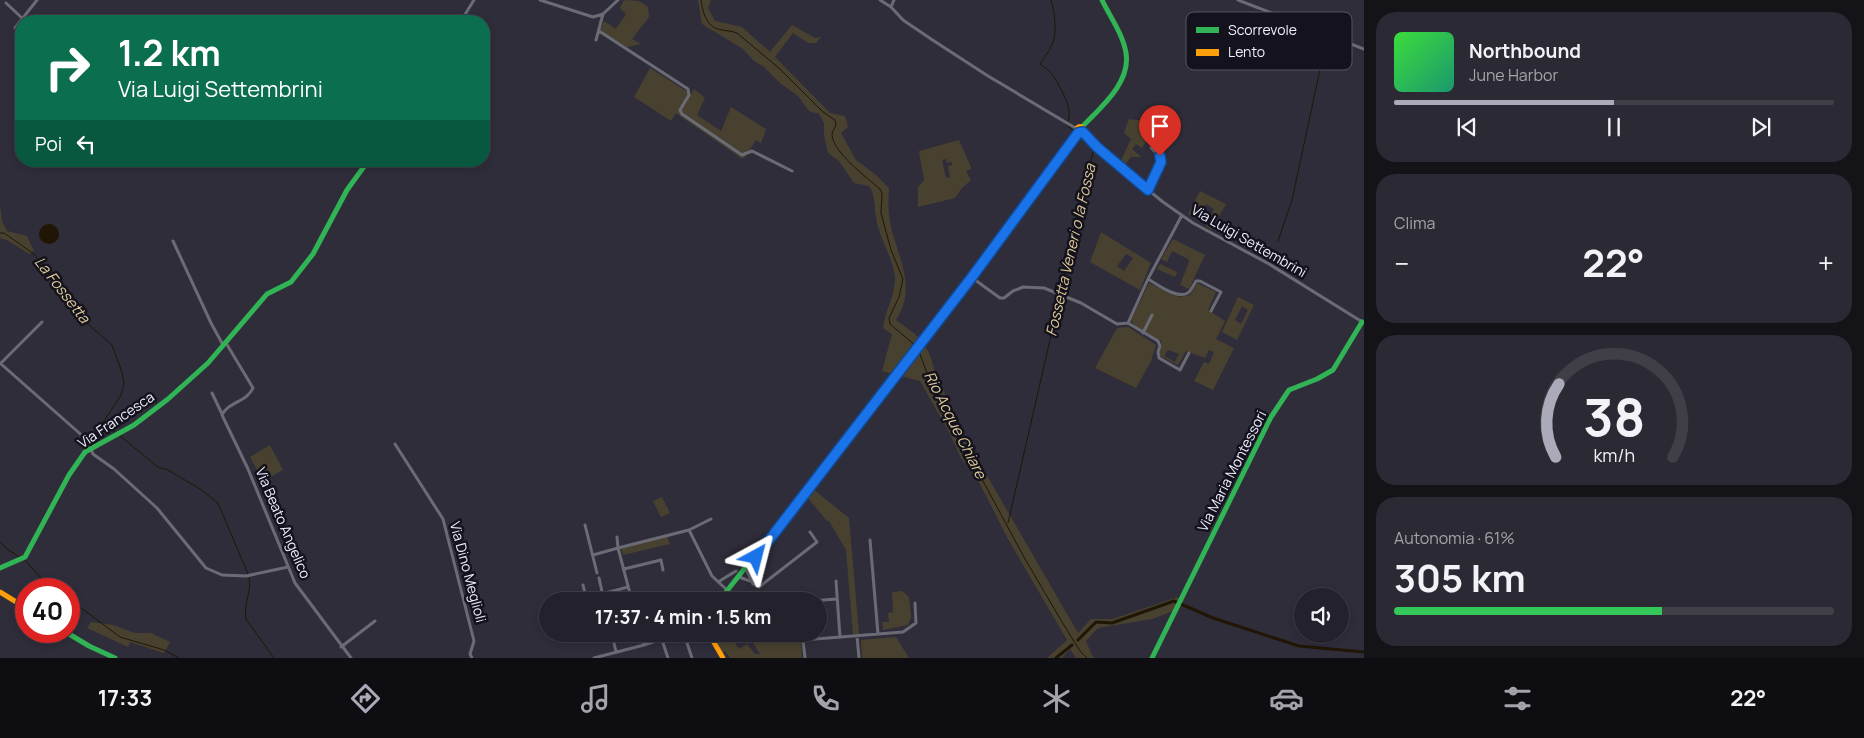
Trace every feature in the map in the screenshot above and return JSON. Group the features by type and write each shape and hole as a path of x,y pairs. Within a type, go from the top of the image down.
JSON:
{"street":[{"path":"24,15 37,0"},
{"path":"465,15 474,0"},
{"path":"540,0 587,16 603,14 618,0"},
{"name":"Via Luigi Settembrini","path":"880,0 892,8 900,18 931,39 1079,132 1148,190 1200,228 1269,264 1363,323"},
{"path":"892,8 894,0"},
{"path":"718,582 746,569 972,277 1079,132 1120,83 1127,64 1124,47 1102,0"},
{"path":"1238,0 1269,12"},
{"path":"6,3 19,15"},
{"path":"596,40 603,14"},
{"path":"599,31 688,89 689,95 680,110 682,114 742,154 752,151 792,171"},
{"path":"1352,44 1364,49"},
{"path":"1148,190 1161,160 1160,156 1151,148"},
{"name":"Via Francesca","path":"0,568 23,558 77,462 85,452 134,425 151,413 189,381 225,344 267,294 289,284 316,251 351,182 363,167"},
{"path":"1128,323 1148,279 1182,215"},
{"path":"173,241 210,323 253,388 249,395 226,409 222,415"},
{"path":"972,277 1000,298 1004,298 1018,289 1040,287 1066,296 1117,324 1128,323 1159,343 1158,354 1161,361 1180,370 1189,353"},
{"path":"1148,279 1174,293 1182,295 1189,292 1196,281 1202,282 1221,292 1211,311"},
{"path":"1143,333 1152,315"},
{"path":"42,322 0,363 86,439 93,454 132,484 157,508 206,568 222,575 246,576 288,567"},
{"name":"Via Maria Montessori","path":"1152,658 1178,603 1284,396 1289,390 1317,379 1333,370 1363,323"},
{"name":"Via Beato Angelico","path":"212,393 248,469 296,586 351,658"},
{"name":"Via Dino Meglioli","path":"395,444 443,519 474,641 470,654 472,658"},
{"path":"593,555 689,530 710,518"},
{"path":"585,524 597,573"},
{"path":"689,530 712,576 728,591 738,574"},
{"path":"738,574 750,581 755,587 758,587 817,542 810,532"},
{"path":"617,537 629,592"},
{"path":"870,540 878,634"},
{"path":"624,569 661,560 663,570"},
{"path":"746,569 750,581"},
{"path":"599,578 602,592"},
{"path":"836,581 840,637"},
{"path":"583,584 585,592"},
{"path":"609,592 628,587"},
{"path":"0,592 15,601"},
{"path":"827,600 837,599"},
{"path":"827,638 903,632 915,624 915,603"},
{"path":"341,647 375,621"},
{"path":"857,636 859,658"},
{"path":"80,641 115,658"},
{"path":"614,642 616,652"},
{"path":"597,658 653,642"},
{"path":"663,642 668,658"},
{"path":"687,642 692,658"},
{"path":"714,642 723,658"},
{"path":"804,642 805,658"}],"shaded area":[{"path":"624,0 639,1 648,7 649,17 632,39 641,44 627,47 600,31 604,21 616,29 626,14 620,8"},
{"path":"698,0 711,0 708,8 715,21 742,27 770,52 792,25 815,38 821,37 816,43 808,43 793,33 775,57 830,113 845,116 848,127 841,133 856,160 876,175 889,188 888,208 890,222 902,262 906,285 902,308 896,320 920,340 903,364 907,365 924,345 930,355 936,374 960,429 1078,633 1091,619 1113,619 1178,597 1179,609 1152,619 1098,628 1086,641 1095,658 1076,658 1070,649 1062,658 1047,658 1067,640 1008,539 979,482 961,458 949,432 920,381 882,371 892,334 883,328 895,279 893,266 877,223 874,199 869,186 854,183 839,161 828,153 824,135 824,123 819,114 809,111 798,96 780,83 763,66 754,61 743,49 702,24"},
{"path":"650,68 691,94 694,89 705,98 697,115 721,131 731,107 766,129 761,143 756,140 744,158 741,158 676,113 671,121 634,97"},
{"path":"1129,119 1153,122 1142,148 1136,144 1132,149 1141,157 1131,157 1124,166 1120,163 1131,139 1124,133"},
{"path":"959,140 971,167 971,169 966,171 971,180 955,198 918,207 918,187 924,180 919,151","holes":["946,159 947,163 952,162 952,165 948,166 950,177 946,178 942,160"]},
{"path":"1200,191 1226,204 1211,230 1206,226 1214,209 1206,204 1197,220 1188,214"},
{"path":"0,206 2,221 7,231 27,236 34,251 29,254 7,240 0,238"},
{"path":"49,224 56,227 59,234 56,241 49,244 42,241 39,234 42,227"},
{"path":"1101,232 1151,263 1140,290 1090,262","holes":["1126,254 1133,258 1124,271 1117,266"]},
{"path":"1173,239 1205,255 1189,289 1180,285 1189,262 1188,259 1172,251 1167,262 1161,259"},
{"path":"1160,264 1177,272 1175,277 1157,269"},
{"path":"1149,283 1179,297 1190,295 1197,283 1216,292 1208,310 1225,321 1216,339 1234,348 1213,390 1194,381 1204,362 1209,364 1214,352 1209,350 1205,358 1186,351 1178,365 1160,356 1161,341 1135,326 1131,320","holes":["1168,350 1179,354 1175,362 1164,356"]},
{"path":"1238,297 1254,305 1237,340 1222,332","holes":["1242,306 1248,310 1241,324 1235,320"]},
{"path":"1128,327 1156,345 1151,361 1136,388 1095,368 1117,328"},
{"path":"270,445 283,470 263,481 250,457"},
{"path":"813,489 849,518 859,634 853,634 846,550 829,521 807,497"},
{"path":"662,497 670,513 661,517 653,501"},
{"path":"667,536 670,544 623,555 621,547"},
{"path":"902,591 909,597 911,617 908,625 883,630 882,622 889,622 888,613 893,612 892,592"},
{"path":"91,622 113,625 135,633 151,633 170,642 164,653 130,642 128,647 87,628"},
{"path":"896,637 909,658 862,658 861,640"},
{"path":"715,642 734,642 739,649 747,644 755,654 760,654 753,642 801,642 802,658 730,658 725,651 721,653"}],"waterway":[{"name":"Rio Acque Chiare","path":"701,0 709,23 717,29 737,33 780,69 823,112 835,120 836,125 832,135 838,149 844,157 880,189 882,193 881,213 891,250 903,279 899,297 889,318 890,324 916,346"},
{"name":"Fossetta Veneri o la Fossa","path":"1051,0 1055,17 1055,36 1051,47 1040,64 1052,74 1062,91 1069,110 1068,121"},
{"path":"1259,10 1264,12"},
{"path":"1278,241 1292,200 1320,70"},
{"name":"Fossetta Veneri o la Fossa","path":"1067,125 1075,132"},
{"name":"Fossetta Veneri o la Fossa","path":"1008,523 1094,148 1079,134"},
{"name":"La Fossetta","path":"0,233 4,233 34,254 57,282 81,318 112,345 124,383 121,395 103,422 115,432"},
{"name":"Rio Acque Chiare","path":"918,349 931,384 944,402 963,444 1025,559 1080,651 1087,658"},
{"name":"La Fossetta","path":"119,435 158,467 168,470 200,489 218,503 248,574"},
{"path":"0,542 21,558"},
{"path":"25,560 41,578"},
{"name":"La Fossetta","path":"249,578 246,619 274,658"},
{"path":"1078,640 1096,622 1112,623 1174,601 1213,618 1299,646 1364,652"},
{"path":"80,607 120,637 164,650 179,658"},
{"path":"1056,658 1072,645"}],"traffic: fast":[{"path":"1082,127 1113,94 1124,75 1126,64 1126,53 1122,39 1102,0"},
{"path":"0,568 25,557 69,475 85,452 134,425 168,399 208,363 267,294 291,282 313,254 347,190 364,167"},
{"path":"726,592 954,299"},
{"path":"1152,658 1271,417 1289,390 1317,379 1333,370 1362,322"},
{"path":"80,641 115,658"}],"traffic: slow":[{"path":"1080,126 1084,130 1080,134 1076,130 1080,126"},
{"path":"954,299 1078,133"},
{"path":"0,592 15,601"},
{"path":"714,642 723,658"}],"route":[{"path":"756,557 972,277 1078,133 1081,134 1083,132 1097,147 1148,190 1161,162 1160,156"}]}
